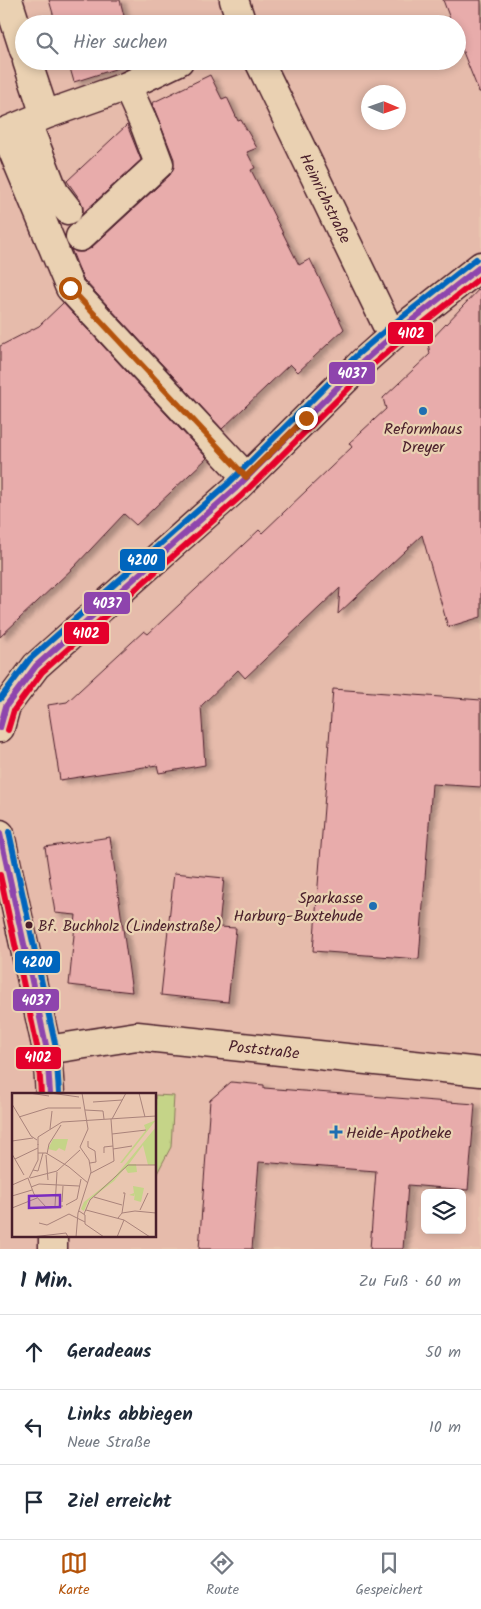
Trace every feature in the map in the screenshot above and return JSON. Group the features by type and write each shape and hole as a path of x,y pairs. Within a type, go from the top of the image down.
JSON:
{"street":[{"path":"8,0 15,22"},
{"path":"234,0 239,15"},
{"path":"26,70 19,126 70,288 246,477"},
{"path":"19,126 127,86 160,70"},
{"name":"Heinrichstraße","path":"263,70 392,336"},
{"path":"80,237 159,164 127,86"},
{"path":"19,126 54,192 68,210"},
{"path":"0,728 6,706 36,666 246,477 364,361 392,336 481,266"},
{"path":"0,834 47,1050 50,1093"},
{"name":"Poststraße","path":"47,1050 136,1036 481,1072"},
{"path":"52,1249 53,1236"}],"shaded area":[{"path":"0,0 481,0 481,1249 0,1249"}],"green space":[{"path":"156,1095 174,1096 171,1147 156,1175"}],"building":[{"path":"49,0 120,0 124,15 53,15"},
{"path":"443,0 481,0 481,92 479,92 466,60 466,15 449,15"},
{"path":"71,70 112,70 74,82"},
{"path":"210,75 222,99 227,97 238,121 241,120 257,148 247,152 255,168 251,170 299,265 310,259 344,329 298,372 290,364 222,429 83,279 71,249 76,252 83,252 91,248 170,175 174,167 174,159 152,103"},
{"path":"127,125 141,160 83,213 81,201 67,181"},
{"path":"481,287 481,617 448,627 422,535 338,614 340,588 245,678 238,670 201,706 205,765 159,773 157,765 60,780 48,705 67,702 144,631 148,634 259,530 262,533 352,447 349,443 386,409 383,398 430,354 428,343"},
{"path":"63,303 207,458 136,525 124,514 74,567 0,637 0,346 39,326"},
{"path":"333,689 481,700 481,787 432,784 419,959 313,951"},
{"path":"110,837 132,992 69,985 76,915 55,913 45,847"},
{"path":"174,873 224,878 219,927 236,928 228,1002 161,995"},
{"path":"231,1082 264,1085 264,1088 475,1104 468,1190 408,1185 403,1249 370,1249 376,1171 259,1162 252,1249 199,1249 210,1100"}],"transit line":[{"name":"4200","path":"0,699 30,659 229,483 358,354 476,259"},
{"name":"4037","path":"0,728 6,706 36,666 235,489 364,361 392,336 481,266"},
{"name":"4102","path":"8,730 14,710 42,672 241,496 370,367 481,277"},
{"name":"4200","path":"9,832 56,1048 59,1093"},
{"name":"4037","path":"0,834 47,1050 50,1093"},
{"name":"4102","path":"0,875 38,1051 41,1093"}],"place":[{"name":"Reformhaus Dreyer","path":"423,411"},
{"name":"Sparkasse Harburg-Buxtehude","path":"373,906"},
{"name":"Bf. Buchholz (Lindenstraße)","path":"29,925"},
{"name":"Heide-Apotheke","path":"336,1132"}],"route":[{"path":"70,288 246,477 306,418"}]}
